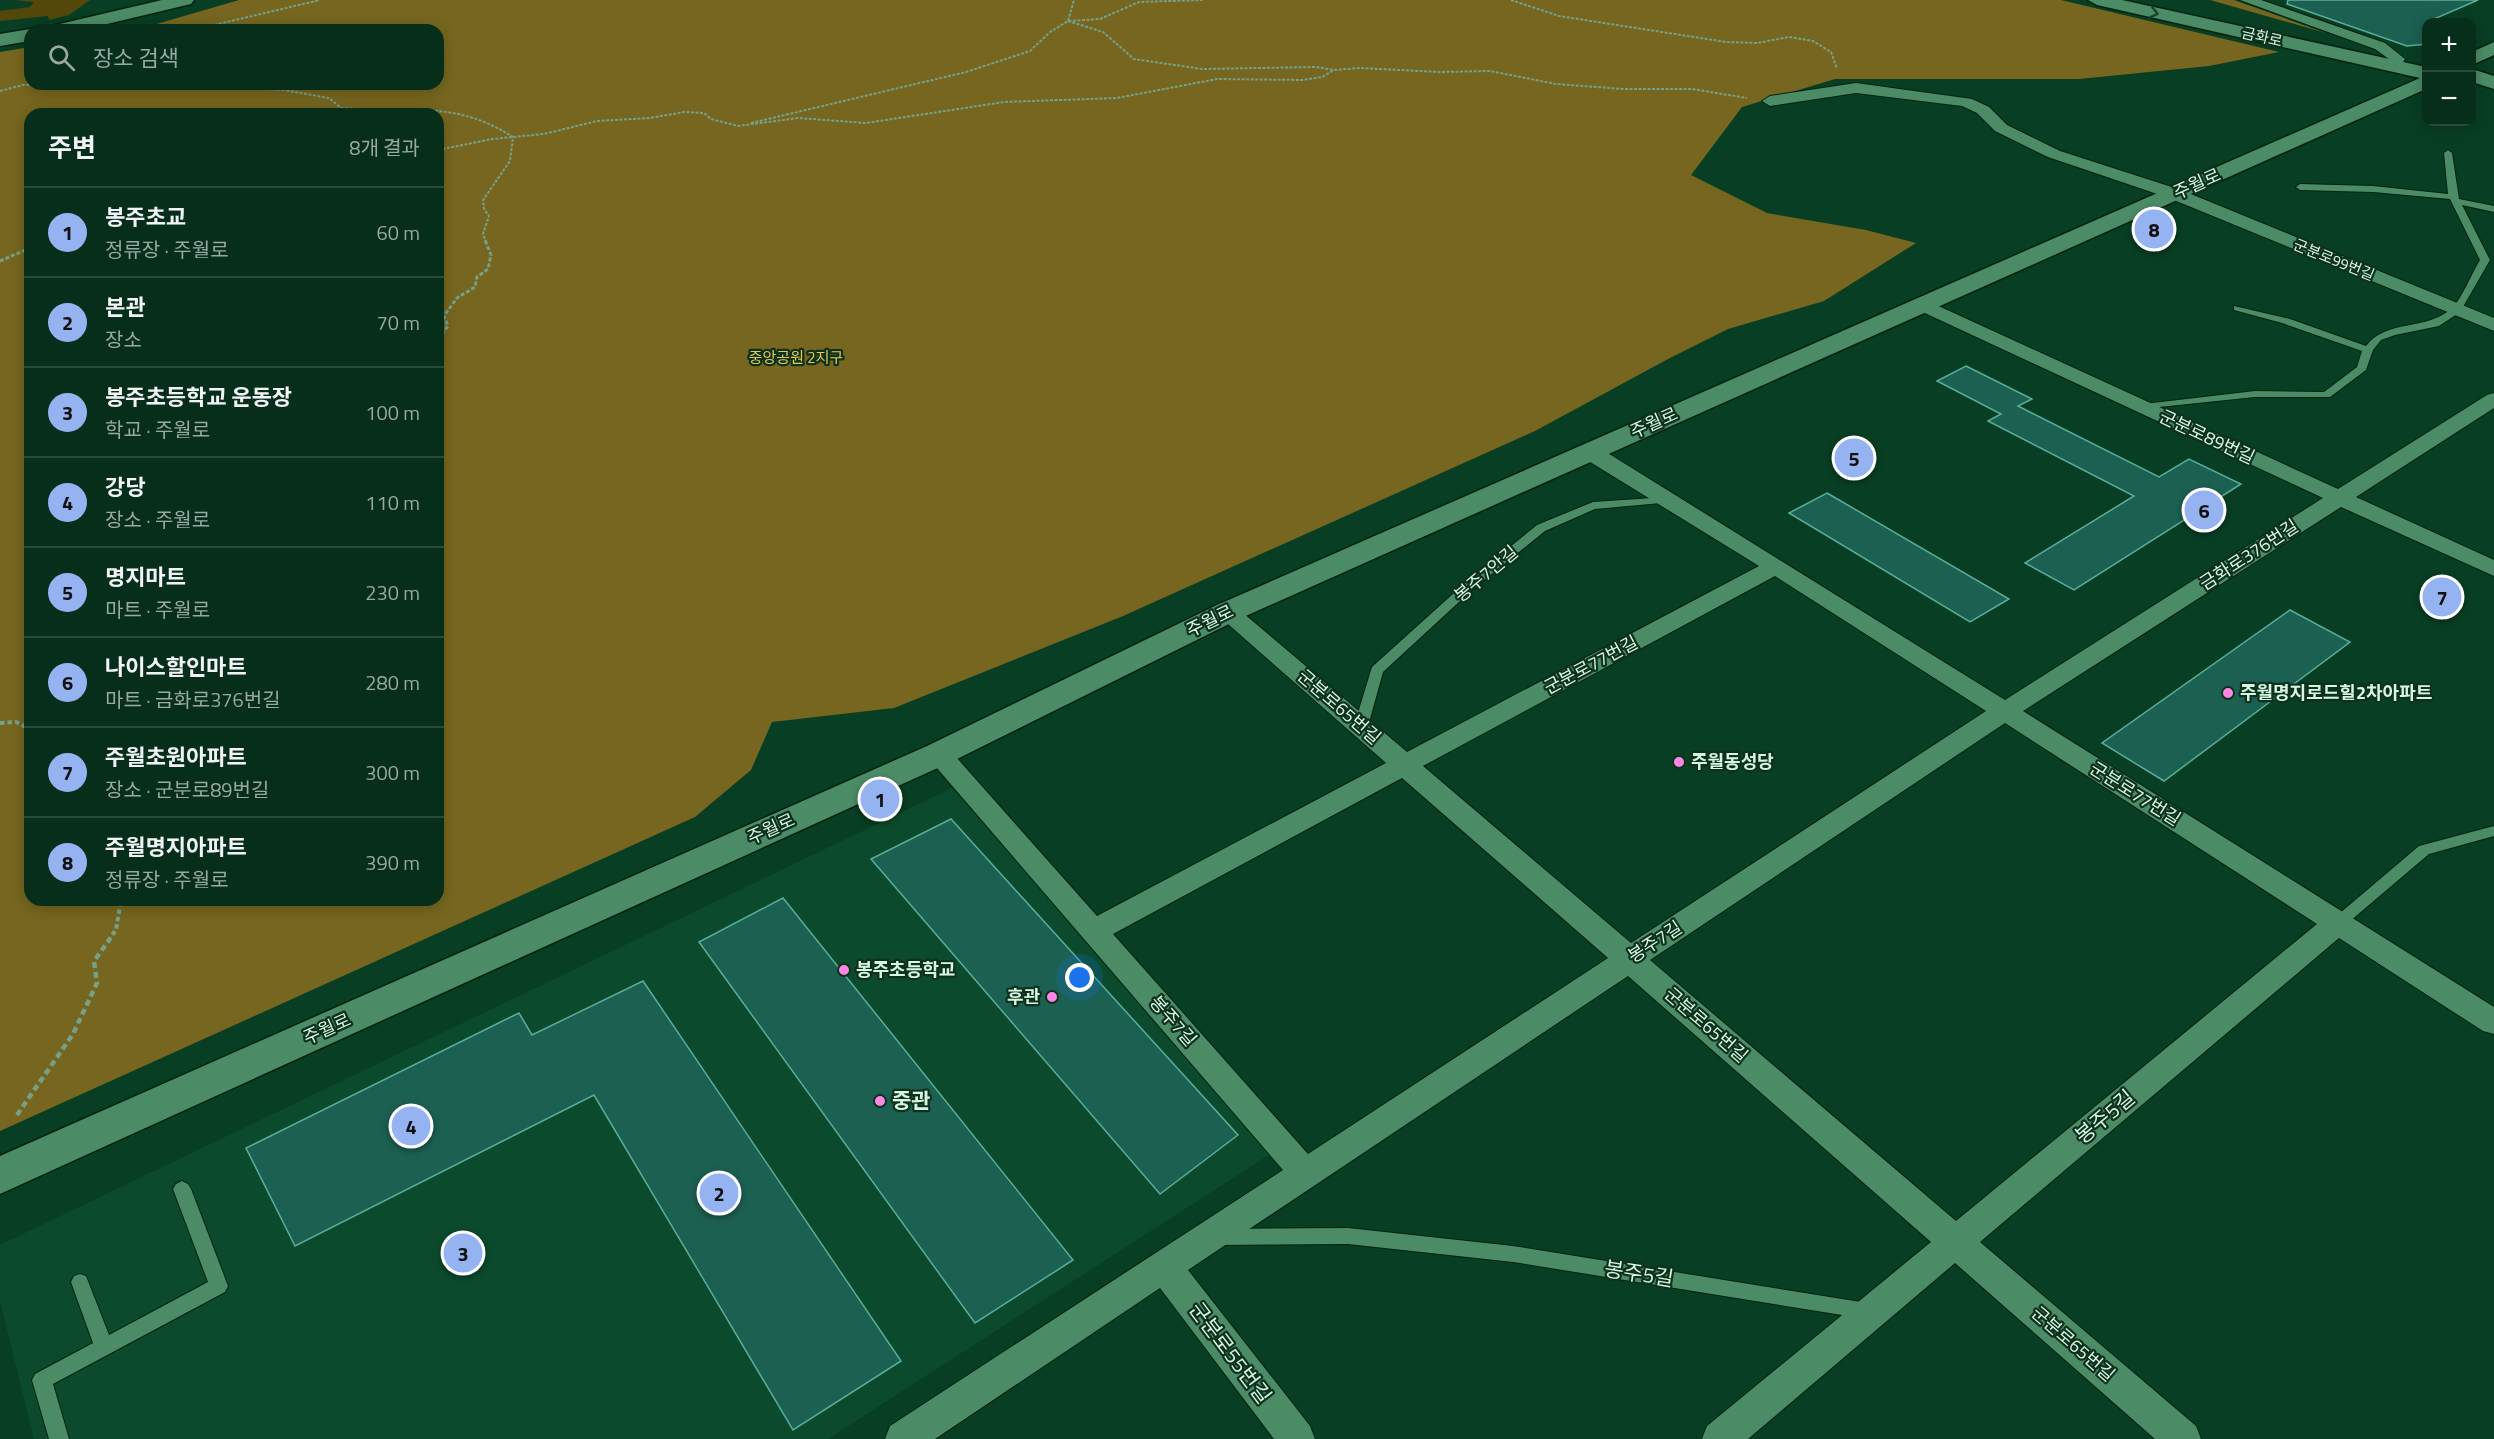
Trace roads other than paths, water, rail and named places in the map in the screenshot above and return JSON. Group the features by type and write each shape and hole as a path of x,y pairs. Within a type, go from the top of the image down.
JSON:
{"street":[{"path":"78,24 133,7 185,0"},
{"name":"금화로","path":"2097,0 2422,72"},
{"name":"금화로","path":"2239,5 2398,59 2422,63"},
{"path":"0,40 24,36"},
{"path":"2476,57 2494,48"},
{"path":"2476,76 2494,83"},
{"name":"주월로","path":"0,1176 939,754 1228,612 2422,83"},
{"name":"군분로99번길","path":"1770,101 1856,88 1966,102 1983,110 2001,128 2054,154 2175,194 2494,325"},
{"path":"2476,88 2494,94"},
{"name":"군분로89번길","path":"1921,304 2494,569"},
{"name":"금화로376번길","path":"2005,711 2494,399"},
{"name":"군분로77번길","path":"1590,452 1776,566 2494,1022"},
{"name":"군분로77번길","path":"1094,931 1776,566"},
{"name":"군분로65번길","path":"1228,612 2183,1439"},
{"name":"봉주7길","path":"903,1439 2005,711"},
{"name":"봉주7길","path":"939,754 1305,1173"},
{"name":"봉주5길","path":"1720,1439 2338,922"},
{"name":"군분로55번길","path":"1164,1266 1297,1439"}],"lane":[{"path":"2144,407 2255,394 2326,394 2361,368 2368,350 2377,338 2435,324 2456,310 2485,260 2454,199 2448,153"},
{"path":"2300,187 2373,189 2454,199 2494,209"},
{"path":"2238,308 2286,321 2368,350"},
{"name":"봉주7안길","path":"1361,726 1377,670 1468,587 1541,528 1593,506 1668,500"},
{"path":"2338,922 2424,850 2494,831"},
{"path":"59,1439 42,1380 219,1287 182,1189"},
{"name":"봉주5길","path":"1208,1238 1348,1236 1513,1254 1872,1312"},
{"path":"80,1282 104,1347"}],"place":[{"name":"주월명지아파트","path":"2154,229"},
{"name":"명지마트","path":"1854,458"},
{"name":"나이스할인마트","path":"2204,510"},
{"name":"주월초원아파트","path":"2442,597"},
{"name":"주월명지로드힐2차아파트","path":"2228,693"},
{"name":"주월동성당","path":"1679,762"},
{"name":"봉주초교","path":"880,799"},
{"name":"봉주초등학교","path":"844,970"},
{"name":"후관","path":"1052,997"},
{"name":"중관","path":"880,1101"},
{"name":"강당","path":"411,1126"},
{"name":"본관","path":"719,1193"},
{"name":"봉주초등학교 운동장","path":"463,1253"}],"park label":[{"name":"중앙공원 2지구","path":"796,358"}]}
